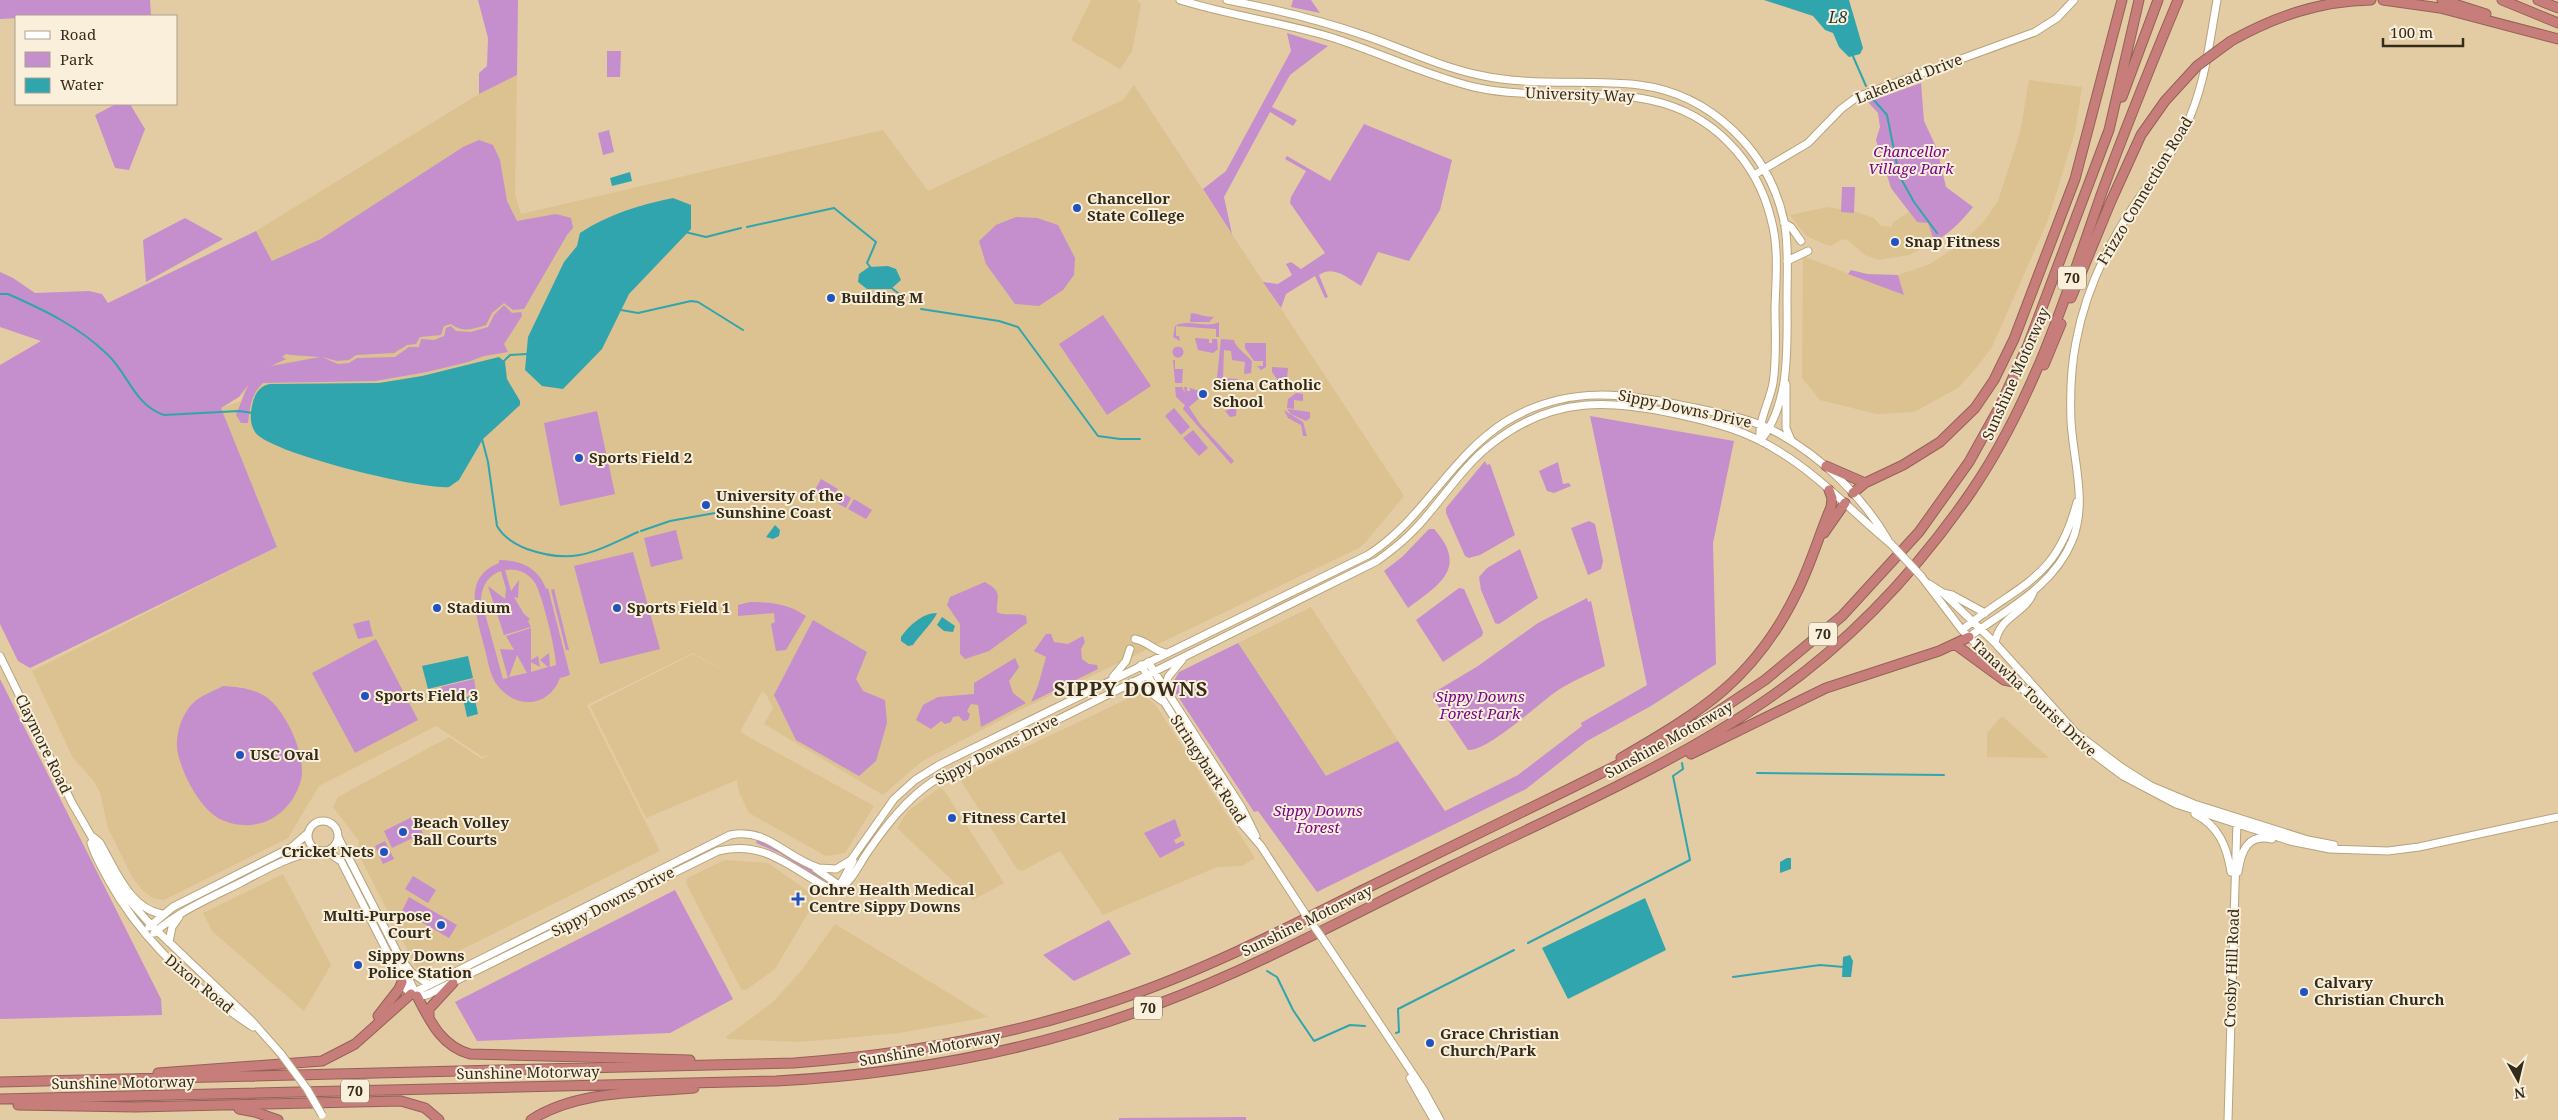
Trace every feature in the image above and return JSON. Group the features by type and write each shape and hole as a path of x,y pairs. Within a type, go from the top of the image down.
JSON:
{"highway":[{"path":"1853,493 1864,483 1915,459 1950,434 1985,395 2006,359 2075,179 2122,0"},
{"name":"Sunshine Motorway","path":"0,1082 766,1064 836,1060 924,1049 1043,1023 1116,1001 1215,962 1672,738 1708,718 1765,680 1842,616 1919,532 1969,462 1999,408 2038,320 2109,130 2139,0"},
{"name":"70","path":"2109,130 2158,0"},
{"name":"Sunshine Motorway","path":"0,1099 710,1082 821,1078 910,1069 1007,1050 1100,1024 1160,1003 1232,973 1595,796 1720,731 1774,695 1814,664 1863,620 1920,559 1972,490 2004,437 2042,355 2068,289 2130,115 2178,0"},
{"path":"2004,437 2026,406 2111,200 2142,135 2165,101 2197,66 2231,41 2271,20 2302,9 2336,2 2371,0"},
{"path":"2383,0 2435,7 2558,39"},
{"path":"2442,0 2502,20 2510,26"},
{"path":"2502,0 2558,23"},
{"path":"2538,0 2558,8"},
{"path":"1826,466 1864,483"},
{"path":"1549,799 1688,719 1730,686 1764,648 1799,589 1832,504 1829,490"},
{"path":"1818,541 1845,504"},
{"path":"1595,796 1683,757 1826,688 1956,645 1969,637"},
{"path":"1956,645 2004,680 2014,682"},
{"path":"363,1037 399,989 402,982"},
{"path":"429,1018 429,1008 453,982"},
{"path":"136,1078 151,1073 215,1067 315,1062 336,1056 355,1044 414,994 446,1042 463,1052 478,1056 760,1060 766,1064"},
{"path":"531,1120 550,1110 576,1101 699,1088 710,1082"},
{"path":"0,1105 135,1107 400,1102 425,1108 439,1120"},
{"path":"222,1105 256,1112 278,1120"}],"main road":[{"name":"University Way","path":"1180,0 1327,36 1476,88 1528,94 1626,96 1665,103 1696,117 1715,130 1740,155 1754,175 1765,199 1774,228 1776,252 1773,384 1761,425 1760,439"},
{"name":"University Way","path":"1227,0 1276,10 1350,31 1441,64 1479,75 1533,82 1626,84 1668,92 1694,103 1727,124 1748,146 1764,169 1774,188 1784,223 1787,261 1786,364 1778,405 1770,428 1760,439"},
{"name":"Lakehead Drive","path":"1754,175 1808,142 1841,109 1857,97 2035,32 2057,18 2074,0"},
{"name":"Frizzo Connection Road","path":"2210,37 2212,0"},
{"name":"Frizzo Connection Road","path":"1969,637 2033,592 2053,572 2072,541 2080,512 2071,421 2071,387 2076,342 2086,302 2110,245 2185,129 2201,87 2217,0"},
{"path":"1784,223 1791,227 1801,241"},
{"path":"1787,261 1808,251"},
{"path":"1775,342 1787,342"},
{"path":"1786,364 1786,428 1788,436 1797,445"},
{"name":"Sippy Downs Drive","path":"414,994 428,984 730,834 745,833 762,836 810,865 824,869 836,869 856,855 887,807 923,774 951,758 1368,555 1407,524 1466,454 1486,435 1527,410 1578,396 1617,394 1729,415 1770,428 1826,466 1853,493"},
{"path":"1578,396 1580,405"},
{"name":"Sippy Downs Drive","path":"414,994 429,994 711,853 724,849 744,847 764,851 828,888 838,890 847,883 869,849 903,806 932,782 1184,658 1377,560 1417,528 1463,471 1492,443 1514,428 1538,416 1580,405 1606,403 1651,409 1715,423 1760,439 1787,456 1845,504"},
{"path":"1845,504 1853,493"},
{"name":"Tanawha Tourist Drive","path":"1853,493 1878,524 1891,544"},
{"name":"Frizzo Connection Road","path":"1962,630 2034,579 2053,559 2068,533 2078,494"},
{"name":"Tanawha Tourist Drive","path":"1845,504 1891,544 1927,582 1942,593 1979,630 1995,643 2076,733 2120,767 2152,786 2194,804 2306,845 2330,849 2388,850 2419,848 2558,816"},
{"name":"Tanawha Tourist Drive","path":"1927,582 1962,630 2014,682 2090,753 2123,776 2176,804 2308,840 2359,850"},
{"path":"1995,643 2001,625 2029,603 2033,592"},
{"path":"1942,593 1952,595 1985,613"},
{"path":"1135,639 1144,641 1153,648 1165,653"},
{"path":"1111,680 1126,661 1130,649"},
{"name":"Claymore Road","path":"0,656 88,832 124,892 151,925"},
{"path":"1165,690 1168,677 1184,658"},
{"name":"Stringybark Road","path":"1148,662 1151,673 1165,702 1239,820 1261,846"},
{"name":"Stringybark Road","path":"1141,665 1151,673 1165,690 1242,808 1261,846 1397,1053 1423,1089 1440,1120"},
{"path":"1132,682 1165,702"},
{"path":"2176,804 2205,819 2221,836 2227,850 2234,892"},
{"name":"Crosby Hill Road","path":"2228,1120 2237,820"},
{"path":"145,935 151,925 162,914 181,902 292,847 307,834 311,826 323,821 335,827 338,837 399,956 414,994"},
{"path":"88,832 100,843 136,900 151,911 162,914"},
{"name":"Claymore Road","path":"88,832 94,853 110,882 145,935"},
{"path":"307,834 309,844 317,851"},
{"path":"326,852 334,846 338,837"},
{"path":"2234,892 2241,855 2249,843 2264,837 2306,845"},
{"path":"145,935 156,930 182,912 296,855 317,851 326,852 336,856 344,866 402,982 414,994"},
{"path":"838,890 856,855"},
{"path":"810,865 836,883 838,890"},
{"path":"169,942 172,927 182,912"},
{"name":"Dixon Road","path":"151,925 260,1031 281,1054 323,1117"},
{"name":"Dixon Road","path":"145,935 181,972 260,1031"},
{"path":"399,956 411,972 428,984"},
{"name":"Stringybark Road","path":"1397,1053 1434,1120"}],"shaded area":[{"path":"1091,0 1137,0 1141,4 1132,52 1120,69 1071,40"},
{"name":"University of the Sunshine Coast","path":"517,75 515,194 521,214 883,130 928,191 1123,100 1134,85 1404,496 1359,548 1018,711 921,762 883,795 764,724 773,708 766,694 762,691 740,732 874,806 845,853 826,856 749,813 739,792 737,780 646,818 590,706 693,654 748,684 693,653 587,705 660,851 418,971 357,851 359,841 333,807 338,797 449,737 482,759 493,753 483,757 436,726 319,786 288,838 164,900 153,898 143,891 132,877 108,828 100,792 93,780 73,758 32,671 277,547 221,408 241,401 246,381 311,333 256,231 479,94"},
{"path":"2029,80 2082,87 2075,132 2048,220 1992,347 1958,388 1914,412 1877,414 1820,400 1802,378 1803,256 1904,295 1898,275 1930,264 1962,243 1985,220 1998,201 2020,133"},
{"path":"1828,207 1856,212 1874,218 1881,226 1892,227 1892,223 1909,212 1917,222 1928,222 1933,238 1929,245 1909,255 1878,260 1865,255 1849,241 1842,239 1831,246 1805,235 1790,215"},
{"path":"1311,607 1398,741 1326,777 1238,643"},
{"path":"1140,693 1155,704 1255,858 1242,866 1217,867 1103,915 1060,851 1022,871 1017,869 961,781 963,778 1000,759"},
{"path":"2002,716 2049,758 1987,757 1987,733"},
{"path":"939,788 943,789 1004,883 973,900 897,828 908,811"},
{"path":"725,860 768,863 812,894 814,903 775,969 746,990 741,989 686,883 687,878"},
{"path":"283,874 331,965 304,1011 212,931 203,913"},
{"path":"835,924 988,1017 899,1033 847,1038 799,1042 728,1039 726,1037 773,1002 801,971"}],"green space":[{"path":"0,0 150,0 151,15 15,15 15,18 0,19"},
{"path":"478,0 518,0 517,75 479,94 479,73 487,66 488,38"},
{"path":"1293,0 1311,0 1320,13 1291,7"},
{"path":"1287,33 1328,46 1290,75 1272,107 1297,120 1293,126 1270,112 1224,197 1232,234 1203,189 1226,171 1291,51"},
{"path":"607,51 621,51 620,77 607,77"},
{"name":"Chancellor Village Park","path":"1921,83 1924,121 1937,149 1946,187 1973,207 1953,228 1929,245 1933,238 1928,223 1917,222 1891,188 1876,140 1880,127 1878,113 1868,102"},
{"path":"114,105 131,105 145,129 129,170 115,168 95,115"},
{"path":"1364,124 1452,160 1440,210 1409,261 1378,252 1361,286 1335,272 1325,272 1319,275 1328,297 1325,298 1315,276 1286,294 1281,308 1263,282 1278,284 1292,275 1286,264 1291,262 1301,269 1325,253 1290,203 1291,197 1306,171 1285,159 1287,156 1330,181"},
{"path":"609,130 614,152 603,155 598,133"},
{"path":"479,140 493,145 500,160 507,201 517,221 556,214 571,218 573,228 567,235 524,309 513,310 504,303 492,313 486,325 468,329 460,329 451,324 444,326 441,335 420,337 416,344 407,345 394,353 356,355 349,360 337,361 322,357 338,364 349,363 357,358 395,357 409,347 419,347 421,339 434,340 444,336 446,328 451,326 456,331 471,332 488,327 494,315 504,305 512,313 521,312 522,316 504,344 508,352 484,356 427,372 375,381 263,383 256,392 250,406 248,423 241,423 236,415 248,385 239,397 221,408 277,547 30,668 18,661 0,624 0,365 41,341 0,327 0,272 13,278 35,293 89,291 102,294 108,303 256,231 272,261 321,239 463,147","holes":["286,354 320,357 271,366 286,359 282,357"]},
{"path":"1842,187 1855,187 1854,213 1841,212"},
{"path":"1016,217 1037,218 1058,225 1075,258 1074,275 1063,290 1039,306 1015,304 986,264 979,241 996,225"},
{"path":"185,218 223,239 146,282 143,240"},
{"path":"1851,270 1867,274 1898,275 1904,295 1848,274"},
{"path":"1191,313 1214,317 1209,322 1190,322"},
{"path":"1103,315 1151,386 1107,415 1059,344"},
{"path":"1219,322 1219,337 1216,337 1216,329 1176,326 1176,336 1179,336 1180,341 1173,337 1175,326 1180,324 1214,324"},
{"path":"1195,338 1209,339 1209,343 1212,343 1212,339 1217,339 1218,349 1213,353 1198,350"},
{"path":"1221,339 1234,340 1252,361 1251,373 1244,374 1245,362 1232,360 1231,351 1224,350 1223,378 1238,379 1238,385 1235,388 1216,387"},
{"path":"1245,343 1266,343 1266,367 1261,370 1257,366 1263,366 1263,361 1254,361 1245,348"},
{"path":"1178,346 1184,352 1178,358 1172,352"},
{"path":"1173,360 1175,360 1175,369 1183,369 1182,383 1175,383"},
{"path":"1272,367 1288,368 1287,378 1284,378 1283,382 1287,386 1282,386 1272,372"},
{"path":"1175,387 1182,387 1185,393 1184,387 1187,387 1187,391 1190,391 1190,388 1199,391 1203,395 1189,407 1200,424 1234,461 1231,464 1183,409 1185,405 1176,397"},
{"path":"1296,393 1303,394 1303,401 1294,400 1294,409 1287,408 1288,399"},
{"path":"1237,397 1236,416 1230,417 1225,411 1233,408 1234,400"},
{"path":"1174,408 1190,427 1181,435 1165,416"},
{"path":"1287,409 1310,412 1310,418 1306,421 1291,414"},
{"path":"1284,410 1303,422 1307,436 1303,436 1301,425 1288,418"},
{"name":"Sports Field 2","path":"597,411 615,494 560,506 544,423"},
{"name":"Sippy Downs Forest","path":"1590,416 1734,441 1713,543 1716,664 1651,706 1587,741 1526,789 1317,892 1258,811 1254,812 1171,686 1179,672 1238,643 1326,776 1398,741 1445,811 1518,775 1582,726 1581,723 1647,685"},
{"path":"1193,430 1208,448 1199,456 1183,438"},
{"path":"1485,461 1487,465 1490,464 1515,535 1480,555 1469,558 1465,556 1446,513 1446,508"},
{"path":"1558,462 1563,484 1569,483 1571,486 1554,493 1547,491 1539,471"},
{"path":"821,479 838,489 830,499 815,490"},
{"path":"839,491 851,498 846,508 833,501"},
{"path":"854,499 872,510 866,519 848,509"},
{"path":"1589,521 1595,524 1603,561 1601,569 1588,575 1571,528"},
{"path":"1429,529 1434,529 1444,543 1449,555 1449,565 1446,574 1439,583 1408,608 1384,571 1402,557"},
{"path":"676,530 683,559 651,567 644,538"},
{"path":"1520,549 1538,598 1499,624 1495,623 1481,590 1479,577 1487,568"},
{"name":"Sports Field 1","path":"633,552 660,649 600,664 574,566"},
{"path":"499,560 506,560 527,566 538,575 546,589 548,588 570,675 560,678 555,688 541,700 523,702 514,699 498,686 491,672 478,622 475,599 476,588 480,578 487,570 499,563","holes":["505,570 522,572 535,583 548,623 556,665 550,667 549,653 540,660 548,667 531,672 531,662 540,667 538,656 531,660 531,628 506,636 514,650 500,649 508,678 503,679 481,599 485,585 493,575 501,571 506,589 505,599 488,586 504,635 531,627 528,621 530,619 524,614 514,597 518,598 519,580 511,591","517,655 527,673 509,677"]},
{"path":"985,582 997,592 997,612 1026,616 1027,623 989,651 965,659 960,654 960,624 947,605 950,597"},
{"path":"1459,588 1464,589 1483,632 1482,636 1443,662 1416,620"},
{"path":"554,589 569,650 566,650 551,590"},
{"name":"Sippy Downs Forest Park","path":"1587,598 1588,602 1591,601 1605,666 1560,689 1499,736 1477,748 1468,750 1433,698 1433,693 1478,666 1538,623"},
{"path":"750,602 780,604 806,616 786,650 776,651 771,624 775,622 774,613 738,616 738,605"},
{"path":"369,620 373,636 358,639 353,624"},
{"path":"813,620 867,652 856,679 863,691 885,700 887,723 876,761 859,776 796,740 774,695"},
{"path":"1046,634 1051,634 1054,642 1068,644 1083,636 1085,642 1081,649 1082,659 1089,664 1097,665 1098,669 1031,702 1038,686 1046,657 1034,651"},
{"name":"Sports Field 3","path":"376,639 418,720 355,753 312,673"},
{"path":"1015,658 1019,667 1009,681 1013,693 1026,703 981,727 978,705 971,704 967,711 970,714 968,720 963,721 959,716 953,717 951,722 945,724 941,721 931,729 916,720 923,705 938,697 974,694 974,683"},
{"path":"0,679 161,999 162,1015 0,1019"},
{"path":"474,679 476,691 444,699 441,687"},
{"name":"USC Oval","path":"223,686 253,691 271,701 286,721 301,758 301,780 296,793 281,812 271,819 260,823 248,825 235,824 214,815 206,808 192,789 179,757 177,748 180,724 189,707 196,700"},
{"name":"Beach Volley Ball Courts","path":"414,816 423,833 392,848 384,831"},
{"path":"1175,819 1181,836 1174,840 1176,844 1183,841 1185,845 1160,858 1144,833"},
{"path":"757,839 776,847 826,878 824,881 779,853 756,843"},
{"name":"Cricket Nets","path":"385,841 394,859 383,864 375,846"},
{"path":"413,876 436,890 428,903 405,889"},
{"path":"675,890 733,999 670,1033 477,1041 455,1002"},
{"path":"409,897 457,925 449,938 402,911"},
{"path":"1109,920 1131,954 1074,981 1043,955"},
{"path":"1246,1117 1246,1120 1119,1120 1119,1118"}],"water":[{"name":"L8","path":"1764,0 1849,0 1863,48 1860,54 1849,57 1839,47 1833,33 1825,30 1813,16"},
{"path":"630,172 632,181 612,186 610,178"},
{"path":"673,198 691,205 691,229 629,294 602,349 563,389 542,386 525,370 528,337 564,262 577,246 580,233 602,220 625,211"},
{"path":"888,266 896,269 901,280 891,289 867,289 858,282 859,274 869,267"},
{"path":"499,357 505,362 507,379 520,401 520,405 483,439 459,480 449,487 409,483 315,459 266,441 255,432 252,426 251,413 254,398 260,389 266,385 379,383 422,376"},
{"path":"775,525 780,530 779,536 773,539 766,537"},
{"path":"937,613 913,645 908,646 901,641 901,637 916,621 926,615"},
{"path":"942,617 955,626 953,632 944,631 937,625"},
{"path":"468,656 473,678 428,689 422,666"},
{"path":"474,695 478,714 467,717 463,698"},
{"path":"1791,858 1791,869 1780,873 1780,862"},
{"path":"1645,898 1666,950 1568,999 1542,948"},
{"path":"1850,955 1853,961 1851,977 1842,977 1843,957"}],"waterway":[{"path":"1852,54 1866,86"},
{"path":"1872,98 1887,115 1899,175 1914,202 1937,233"},
{"path":"747,227 834,208 876,242 867,263 871,268"},
{"path":"685,232 706,237 741,228"},
{"path":"890,287 902,296"},
{"path":"0,294 8,294 35,306 84,335 107,354 145,404 164,415 239,411 253,413"},
{"path":"621,310 638,313 691,301 698,302 743,330"},
{"path":"921,309 999,321 1018,327 1098,436 1140,439"},
{"path":"504,361 510,355 527,354"},
{"path":"482,439 488,462 497,526 514,543 544,554 572,556 597,550 638,532"},
{"path":"641,531 670,521 715,513"},
{"path":"1528,943 1690,860 1673,776 1683,769 1682,763"},
{"path":"1757,773 1944,775"},
{"path":"1396,1033 1399,1032 1398,1009 1514,950"},
{"path":"1733,977 1820,965 1844,967"},
{"path":"1267,971 1277,977 1293,1010 1314,1041 1350,1025 1365,1026"}],"place":[{"name":"Chancellor State College","path":"1077,208"},
{"name":"Snap Fitness","path":"1895,242"},
{"name":"Building M","path":"831,298"},
{"name":"Siena Catholic School","path":"1203,394"},
{"name":"Sports Field 2","path":"579,458"},
{"name":"University of the Sunshine Coast","path":"706,505"},
{"name":"Stadium","path":"437,608"},
{"name":"Sports Field 1","path":"617,608"},
{"name":"Sports Field 3","path":"365,696"},
{"name":"USC Oval","path":"240,755"},
{"name":"Fitness Cartel","path":"952,818"},
{"name":"Beach Volley Ball Courts","path":"403,832"},
{"name":"Cricket Nets","path":"384,852"},
{"name":"Ochre Health Medical Centre Sippy Downs","path":"798,899"},
{"name":"Multi-Purpose Court","path":"441,925"},
{"name":"Sippy Downs Police Station","path":"358,965"},
{"name":"Calvary Christian Church","path":"2304,992"},
{"name":"Grace Christian Church/Park","path":"1430,1043"}],"district":[{"name":"SIPPY DOWNS","path":"1131,689"}]}
